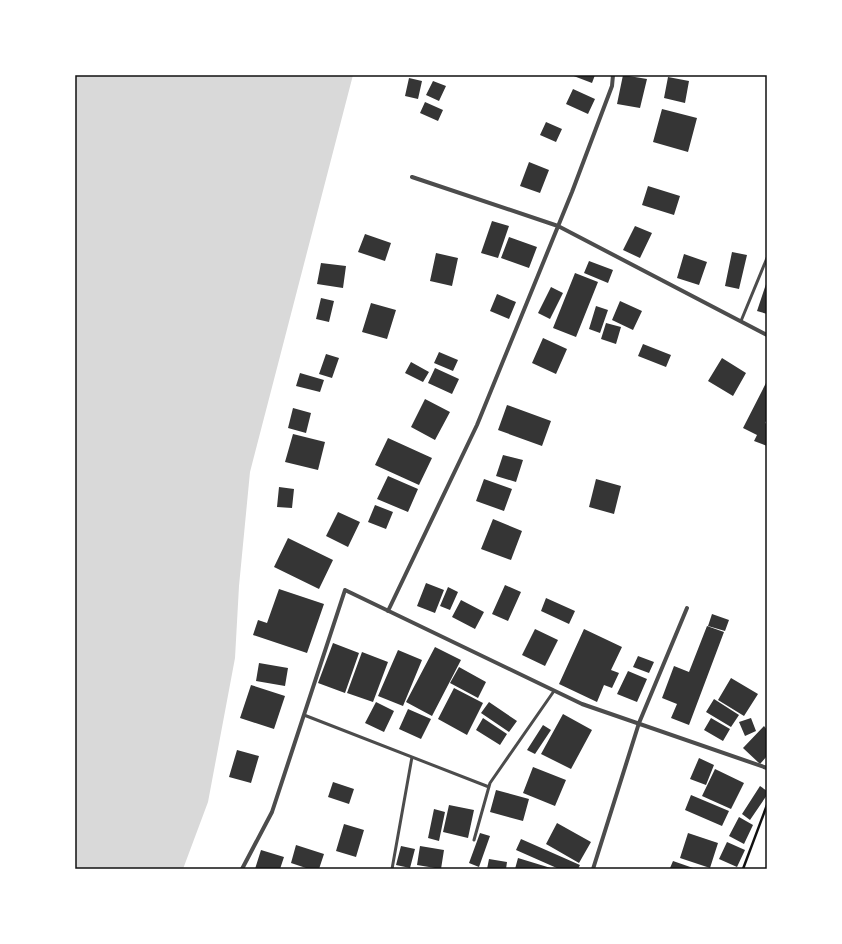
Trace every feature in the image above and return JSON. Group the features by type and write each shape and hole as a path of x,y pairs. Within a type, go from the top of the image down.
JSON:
{"street":[{"path":"388,611 477,425 558,226 612,86 613,75"},
{"path":"412,177 558,226 767,335"},
{"path":"242,869 272,812 345,590 582,704 767,768"},
{"path":"592,869 638,723 687,608"}],"lane":[{"path":"741,321 767,258"},
{"path":"474,840 489,787 554,691"},
{"path":"304,715 489,787"},
{"path":"392,869 412,757"}],"path":[{"path":"743,869 767,805"}],"shaded area":[{"path":"75,75 353,75 250,472 239,586 235,658 208,802 183,869 75,869"}],"building":[{"path":"571,75 595,75 592,83"},
{"path":"623,75 647,79 640,108 617,104"},
{"path":"668,77 689,81 685,103 664,98"},
{"path":"409,78 422,81 418,99 405,96"},
{"path":"433,81 446,86 439,101 426,95"},
{"path":"573,89 595,99 588,114 566,104"},
{"path":"425,102 443,110 438,121 420,113"},
{"path":"662,109 697,118 688,152 653,142"},
{"path":"546,122 562,129 556,142 540,135"},
{"path":"529,162 549,170 540,193 520,186"},
{"path":"648,186 680,196 674,215 642,205"},
{"path":"492,221 509,226 498,258 481,253"},
{"path":"635,226 652,233 640,258 623,250"},
{"path":"365,234 391,243 385,261 358,252"},
{"path":"509,237 537,247 529,268 501,258"},
{"path":"732,252 747,255 739,289 725,286"},
{"path":"436,253 458,258 452,286 430,281"},
{"path":"684,254 707,262 699,285 677,278"},
{"path":"589,261 613,270 608,283 584,273"},
{"path":"321,263 346,266 343,288 317,284"},
{"path":"575,273 598,282 576,337 553,328"},
{"path":"767,281 767,314 757,311"},
{"path":"551,287 563,293 550,319 538,313"},
{"path":"497,294 516,302 509,319 490,311"},
{"path":"321,298 334,301 329,322 316,319"},
{"path":"620,301 642,311 633,330 612,320"},
{"path":"371,303 396,310 387,339 362,332"},
{"path":"596,306 608,310 600,333 589,329"},
{"path":"606,323 621,327 616,344 601,339"},
{"path":"543,338 567,349 556,374 532,363"},
{"path":"643,344 671,355 666,367 638,356"},
{"path":"439,352 458,360 453,371 434,363"},
{"path":"326,354 339,358 332,378 319,374"},
{"path":"722,358 746,373 733,396 708,381"},
{"path":"411,362 429,372 423,382 405,373"},
{"path":"435,368 459,379 452,394 428,383"},
{"path":"300,373 324,380 320,392 296,386"},
{"path":"767,381 767,419 765,423 767,424 767,446 754,441 757,435 743,428"},
{"path":"425,399 450,412 435,440 411,427"},
{"path":"507,405 551,421 542,446 498,430"},
{"path":"293,408 311,413 306,433 288,428"},
{"path":"293,434 325,442 318,470 285,462"},
{"path":"388,438 432,458 419,485 375,465"},
{"path":"503,455 523,460 516,482 496,476"},
{"path":"388,476 418,489 408,512 377,499"},
{"path":"484,479 512,489 504,511 476,501"},
{"path":"596,479 621,486 614,514 589,507"},
{"path":"279,487 294,489 292,508 277,507"},
{"path":"375,505 393,512 386,529 368,522"},
{"path":"338,512 360,522 348,547 326,536"},
{"path":"493,519 522,531 511,560 481,549"},
{"path":"288,538 333,560 319,589 274,567"},
{"path":"426,583 444,590 435,613 417,606"},
{"path":"505,585 521,592 508,621 492,614"},
{"path":"448,587 458,592 450,610 440,606"},
{"path":"279,589 324,604 307,653 253,635 258,620 267,623"},
{"path":"546,598 575,611 569,624 541,611"},
{"path":"461,600 484,612 475,629 452,617"},
{"path":"712,614 729,620 725,631 708,626"},
{"path":"707,626 724,632 689,725 671,718 677,704 662,698 674,666 689,672"},
{"path":"535,629 558,640 545,666 522,655"},
{"path":"584,629 622,647 611,670 619,673 612,688 604,685 597,702 559,684"},
{"path":"333,643 359,653 345,693 318,683"},
{"path":"435,647 461,660 432,716 406,702"},
{"path":"398,650 422,660 403,706 378,696"},
{"path":"362,652 388,662 373,702 347,693"},
{"path":"638,656 654,662 649,673 633,667"},
{"path":"259,663 288,668 285,686 256,681"},
{"path":"459,667 486,682 478,698 450,683"},
{"path":"628,671 647,679 637,702 617,694"},
{"path":"731,678 758,694 744,716 718,700"},
{"path":"251,685 285,696 274,729 240,718"},
{"path":"454,688 483,703 467,735 438,719"},
{"path":"714,699 739,715 731,727 706,712"},
{"path":"376,702 394,711 384,732 365,723"},
{"path":"489,702 517,721 509,732 481,713"},
{"path":"408,709 431,719 421,739 399,729"},
{"path":"563,714 592,730 571,769 541,754"},
{"path":"483,718 507,734 500,745 476,730"},
{"path":"711,718 730,729 723,741 704,730"},
{"path":"751,718 756,731 745,736 739,722"},
{"path":"543,725 551,730 535,754 527,750"},
{"path":"764,726 767,730 767,756 760,764 743,748"},
{"path":"237,750 259,756 251,783 229,777"},
{"path":"699,758 714,765 706,785 690,779"},
{"path":"533,767 566,780 555,806 523,793"},
{"path":"715,769 744,783 731,809 702,796"},
{"path":"333,782 354,789 349,804 328,797"},
{"path":"760,786 767,791 767,795 750,820 742,814"},
{"path":"496,790 529,799 523,821 490,812"},
{"path":"691,795 729,811 722,826 685,810"},
{"path":"449,805 474,810 468,838 443,832"},
{"path":"434,809 445,812 439,841 428,838"},
{"path":"739,817 753,825 744,844 729,836"},
{"path":"557,823 591,842 579,863 546,844"},
{"path":"344,824 364,830 356,857 336,851"},
{"path":"480,833 490,836 479,867 469,863"},
{"path":"688,833 718,843 710,868 680,858"},
{"path":"521,839 580,865 578,869 559,869 516,850"},
{"path":"727,842 745,850 737,867 719,859"},
{"path":"296,845 324,854 319,869 309,869 291,863"},
{"path":"401,846 415,849 410,868 396,865"},
{"path":"420,846 444,850 441,869 417,865"},
{"path":"261,850 284,857 280,869 255,869"},
{"path":"518,858 554,869 515,869"},
{"path":"489,859 507,862 506,869 487,869"},
{"path":"673,861 696,869 670,868"}]}
